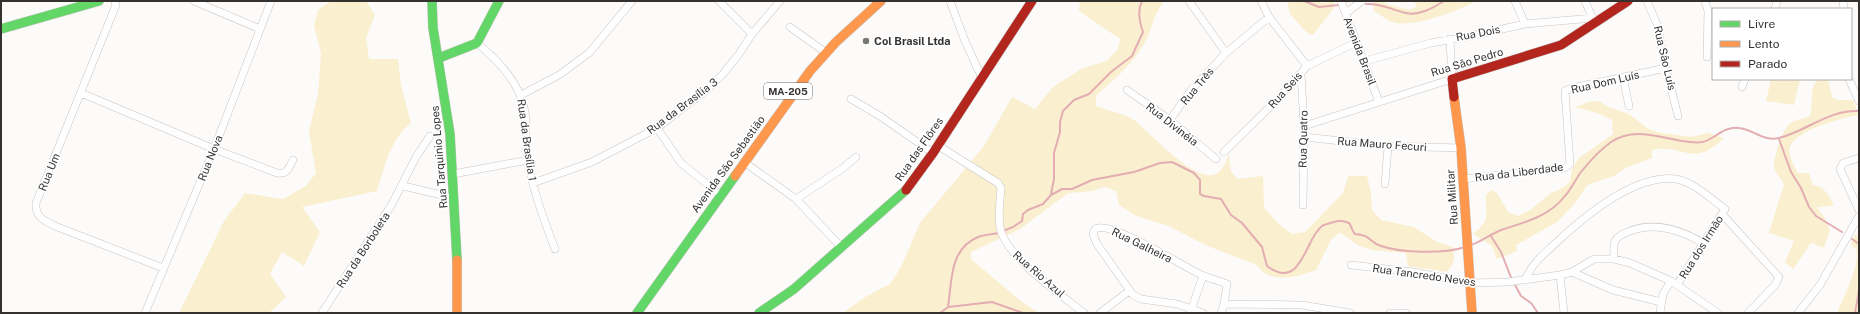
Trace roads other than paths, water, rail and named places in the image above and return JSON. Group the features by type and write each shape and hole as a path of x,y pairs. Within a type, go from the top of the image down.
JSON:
{"main road":[{"path":"1,29 99,1"},
{"name":"Rua Tarquinio Lopes","path":"432,1 432,10 445,93 455,198 458,269 457,313"},
{"path":"439,58 477,43 499,1"},
{"name":"Avenida São Sebastião","path":"630,313 717,192 766,120 821,49 871,1"},
{"name":"Avenida São Sebastião","path":"637,313 800,85 824,55 880,1"},
{"name":"Rua das Flôres","path":"759,313 794,289 842,248 907,188 935,149 1032,1"},
{"name":"Rua São Pedro","path":"1452,79 1561,45 1577,36 1594,20 1628,1"},
{"name":"Rua Militar","path":"1452,79 1461,148 1472,313"}],"street":[{"name":"Rua Um","path":"115,1 116,5 36,203 35,212 39,218 55,226 164,268"},
{"path":"194,1 260,29"},
{"name":"Rua Nova","path":"145,313 214,149 271,1"},
{"path":"521,95 559,75 589,52 632,1"},
{"path":"719,1 752,34"},
{"name":"Rua da Brasília 3","path":"533,183 592,162 656,128 709,88 739,54 752,34 780,1"},
{"path":"950,1 965,41 982,78"},
{"path":"1189,1 1226,53"},
{"path":"1261,1 1269,17 1307,66"},
{"name":"Avenida Brasil","path":"1341,1 1365,61 1379,102"},
{"path":"1346,13 1362,1"},
{"path":"1515,1 1525,24"},
{"path":"1585,1 1594,20"},
{"name":"Rua São Luís","path":"1647,1 1657,24 1678,116"},
{"path":"1707,57 1708,2"},
{"name":"Rua Três","path":"1170,120 1191,90 1226,53 1269,17"},
{"name":"Rua Dois","path":"1365,61 1450,39 1525,24 1594,20"},
{"path":"790,26 821,49"},
{"path":"1450,39 1452,79"},
{"name":"Rua Seis","path":"1224,152 1274,103 1307,66 1357,42"},
{"name":"Rua da Brasília 1","path":"477,43 507,72 521,95 525,112 528,160 533,183 555,249"},
{"name":"Rua Dom Luís","path":"1570,161 1565,91 1572,88 1666,68"},
{"name":"Rua Quatro","path":"1301,74 1304,126 1303,205"},
{"path":"1623,78 1629,106"},
{"name":"Rua São Pedro","path":"1304,126 1452,79"},
{"path":"1742,87 1745,80"},
{"path":"1849,80 1859,101"},
{"name":"Rua Divinéia","path":"1127,90 1170,120 1216,159"},
{"path":"81,93 214,149 280,174 287,172 293,160"},
{"path":"851,99 935,149"},
{"path":"656,128 681,163 717,192"},
{"name":"Rua da Borboleta","path":"322,313 403,186 416,157 430,136"},
{"name":"Rua Mauro Fecuri","path":"1304,137 1388,146 1461,148"},
{"path":"1385,184 1388,146"},
{"name":"Rua Rio Azul","path":"935,149 998,183 1001,188 1001,232 1005,244 1018,258 1084,313"},
{"path":"796,199 843,168 856,157"},
{"path":"1859,158 1843,163 1840,169 1859,210"},
{"path":"453,174 528,160"},
{"name":"Rua da Liberdade","path":"1463,178 1565,168 1568,166 1570,161"},
{"path":"744,162 796,199 842,248"},
{"path":"1521,280 1534,263 1594,210 1623,192 1644,184 1666,179 1685,182 1724,212 1778,275 1779,280 1748,313"},
{"path":"403,186 455,198"},
{"name":"Rua dos Irmão","path":"1677,285 1724,212"},
{"path":"1798,313 1820,285 1859,216"},
{"path":"1614,259 1614,243 1618,238 1635,229 1650,227 1676,229 1703,243"},
{"name":"Rua Galheira","path":"1129,291 1097,244 1094,234 1097,228 1112,230 1158,251 1203,276 1227,284 1221,313"},
{"name":"Rua Tancredo Neves","path":"1351,265 1414,272 1470,283 1508,282 1560,275 1572,272 1594,259 1614,259 1671,281 1718,313"},
{"path":"1572,272 1613,290 1661,302"},
{"path":"1560,275 1564,313"},
{"path":"1191,311 1203,276"},
{"path":"1660,313 1661,302 1671,281"},
{"path":"1100,313 1129,291 1141,299 1203,313"},
{"path":"1224,304 1302,305 1350,313"},
{"path":"1390,313 1405,313"}],"waterway":[{"path":"1051,194 1054,179 1054,153 1060,132 1060,122 1063,111 1074,100 1089,94 1111,72 1132,56 1143,32 1139,16 1139,9 1142,1"},
{"path":"1304,1 1319,7 1339,5"},
{"path":"1366,4 1382,6 1411,14 1426,11 1444,1"},
{"path":"1471,245 1500,231 1537,218 1558,204 1571,188 1581,172 1595,156 1611,142 1620,137 1646,134 1684,141 1703,142 1724,130 1739,128 1763,137 1774,139 1799,131 1827,117 1858,111"},
{"path":"1779,139 1791,172 1801,188 1809,207 1816,216 1842,232"},
{"path":"1003,231 1022,221 1023,214 1028,210 1043,204 1051,195 1062,189 1072,189 1092,180 1134,172 1160,163 1172,162 1194,173 1200,180 1200,194 1221,199 1231,215 1242,223 1262,247 1267,266 1279,272 1288,272 1295,268 1316,232 1323,225 1337,221 1349,223 1355,234 1367,237 1381,246 1390,248 1435,252 1465,247"},
{"path":"940,313 948,307 954,267 962,249 969,242 978,237 999,233"},
{"path":"1491,236 1501,252 1512,280"},
{"path":"1852,239 1859,244"},
{"path":"1514,283 1521,296 1531,303 1538,313"},
{"path":"1855,313 1859,291"},
{"path":"948,307 992,302 1023,313"}],"place":[{"name":"Col Brasil Ltda","path":"866,41"}]}
